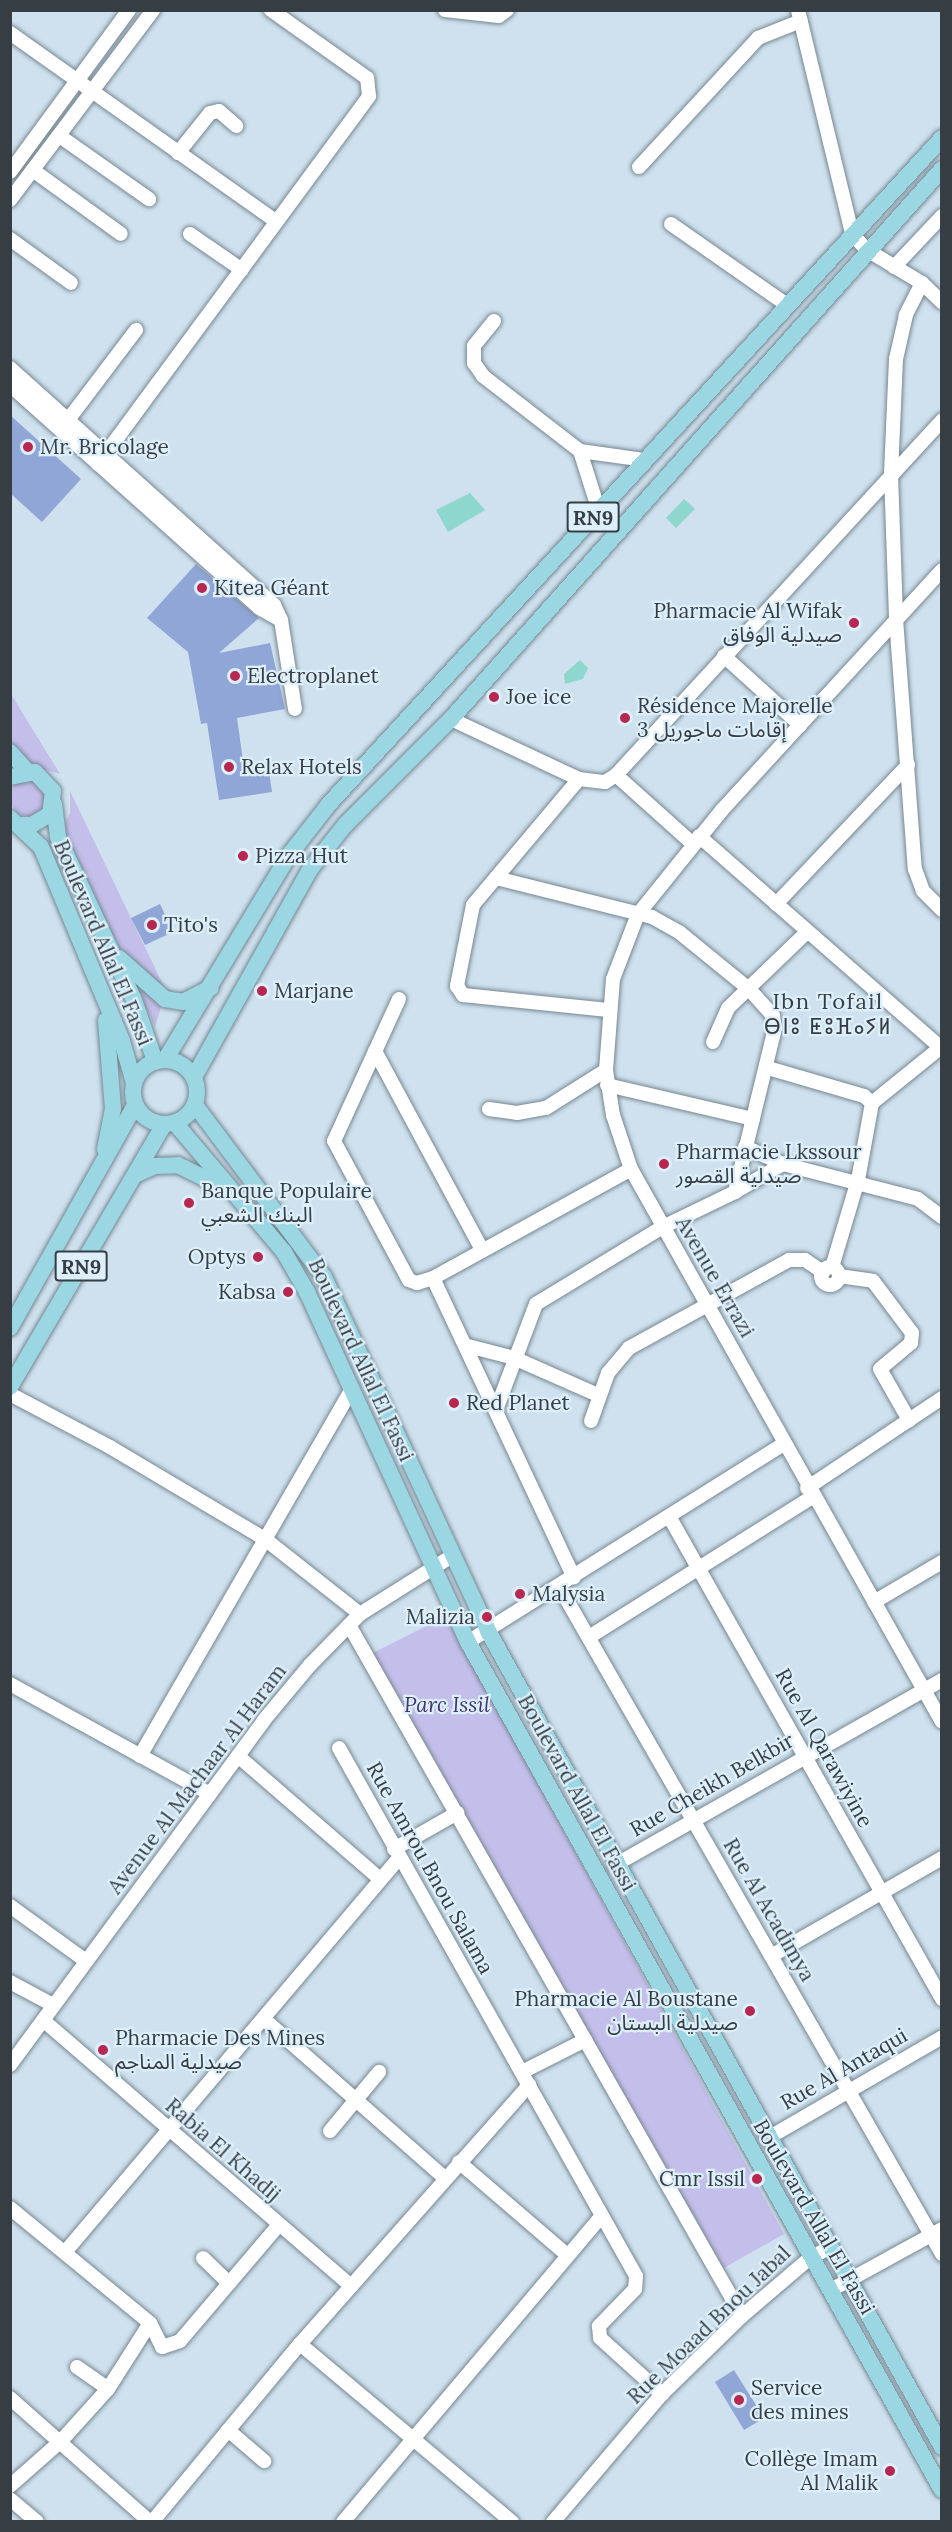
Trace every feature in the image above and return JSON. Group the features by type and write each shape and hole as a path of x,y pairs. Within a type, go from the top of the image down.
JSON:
{"main road":[{"name":"RN9","path":"134,1083 160,1061 212,987 290,854 329,804 942,138"},
{"name":"RN9","path":"194,1077 311,868 345,825 451,719 867,250 942,169"},
{"path":"10,752 27,771 10,777"},
{"name":"Boulevard Allal El Fassi","path":"27,771 48,781 54,804 58,837 160,1061"},
{"path":"16,822 42,821 54,804"},
{"name":"Boulevard Allal El Fassi","path":"16,822 41,847 96,978 134,1083"},
{"path":"108,947 165,999 183,1002 212,987"},
{"path":"96,978 112,1068 112,1109 100,1170"},
{"path":"160,1061 182,1065 194,1077 195,1105"},
{"path":"134,1083 135,1105 146,1118 170,1123"},
{"name":"RN9","path":"10,1328 135,1105"},
{"name":"RN9","path":"10,1387 135,1175 170,1123 195,1105"},
{"name":"Boulevard Allal El Fassi","path":"195,1105 324,1277 488,1631 615,1864 942,2447"},
{"name":"Boulevard Allal El Fassi","path":"170,1123 237,1195 284,1252 352,1389 432,1568 468,1642 810,2258 831,2290 942,2490"},
{"path":"135,1175 155,1166 178,1165 237,1195"}],"street":[{"path":"121,234 30,176 11,170 129,10"},
{"path":"10,200 94,94 153,10"},
{"path":"102,459 367,101 370,86 367,78 271,10"},
{"path":"445,10 499,16 507,10"},
{"path":"639,166 758,38 800,16 852,234 867,250 922,283 942,302"},
{"path":"10,33 276,222"},
{"path":"178,153 210,113 219,111 236,126"},
{"path":"61,137 149,199"},
{"path":"894,267 942,216"},
{"path":"672,224 787,305"},
{"path":"190,234 242,270"},
{"path":"10,239 71,283"},
{"path":"922,283 906,315 897,347 891,474 896,619 918,882 942,910"},
{"path":"494,321 474,346 477,369 580,451 645,460"},
{"path":"68,420 136,330"},
{"path":"10,368 68,420 102,459"},
{"path":"10,385 102,459 259,608 281,620 295,709"},
{"path":"451,719 579,779 605,782 616,775 942,420"},
{"path":"580,451 598,511"},
{"name":"Avenue Errazi","path":"942,570 696,840 638,914 621,952 608,1010 606,1070 607,1085 631,1169 661,1228 709,1305 810,1493 942,1722"},
{"path":"724,657 800,725"},
{"path":"776,904 908,765"},
{"path":"616,775 776,904 941,1049 872,1103 858,1180 831,1272"},
{"path":"579,779 496,878 470,913 459,991 463,995 608,1010"},
{"path":"496,878 638,914 679,932 748,989 775,1022 768,1068 735,1191"},
{"path":"713,1042 722,1015 807,933"},
{"path":"399,999 335,1132 335,1149 409,1280 417,1283 433,1278 482,1248 631,1169"},
{"path":"375,1051 482,1248"},
{"path":"768,1068 856,1093 872,1103"},
{"path":"489,1109 517,1113 546,1108 606,1070"},
{"path":"607,1085 753,1119"},
{"path":"745,1147 783,1164 858,1180 918,1199 942,1217"},
{"path":"497,1407 536,1305 661,1228 783,1164"},
{"path":"591,1421 598,1395 616,1358 789,1260 805,1260 831,1272 873,1281 912,1333 911,1343 880,1369 909,1420"},
{"path":"433,1278 497,1407 574,1578"},
{"path":"468,1346 514,1358 598,1395"},
{"path":"140,1756 352,1389"},
{"path":"10,1394 110,1446 265,1539 360,1614"},
{"path":"589,1637 699,1568 810,1493 942,1398"},
{"path":"468,1642 560,1588 784,1444"},
{"name":"Rue Al Qarawiyine","path":"670,1518 942,1999"},
{"name":"Avenue Al Machaar Al Haram","path":"10,2065 238,1756 310,1665 360,1614 452,1556"},
{"path":"874,1602 942,1562"},
{"name":"Rue Al Acadimya","path":"560,1588 848,2093 936,2232 942,2254"},
{"path":"349,1625 742,2316"},
{"name":"Rue Cheikh Belkbir","path":"615,1864 942,1680"},
{"path":"10,1684 210,1794"},
{"name":"Rue Amrou Bnou Salama","path":"339,1748 396,1854 522,2072 638,2283 598,2331 606,2345 662,2394"},
{"path":"238,1756 380,1878"},
{"path":"66,2251 265,2020 380,1878 396,1854 457,1813"},
{"path":"771,1956 942,1858"},
{"path":"10,1906 86,1960"},
{"path":"10,1982 53,2005"},
{"name":"Rabia El Khadij","path":"43,2020 278,2226 351,2286"},
{"path":"265,2020 445,2178"},
{"name":"Rue Al Antaqui","path":"768,2138 942,2037"},
{"path":"522,2072 585,2040"},
{"path":"330,2131 379,2072"},
{"path":"10,2398 151,2522 300,2344 529,2085"},
{"path":"459,2162 567,2255"},
{"path":"10,2208 66,2251 150,2323 162,2347 174,2346 278,2226"},
{"path":"343,2522 602,2216"},
{"path":"831,2290 936,2232"},
{"name":"Rue Moaad Bnou Jabal","path":"553,2522 662,2394 742,2316 810,2258 829,2248"},
{"path":"203,2258 229,2283"},
{"path":"10,2486 61,2441 108,2389 150,2323"},
{"path":"300,2344 415,2438 512,2522"},
{"path":"77,2367 108,2389"},
{"path":"228,2430 264,2461"},
{"path":"10,2499 37,2522"}],"green space":[{"path":"11,694 60,774 25,764 11,740"},
{"path":"29,778 42,784 48,797 42,810 29,816 16,810 10,797 16,784"},
{"path":"70,791 166,991 155,1027 62,830 70,813"},
{"name":"Parc Issil","path":"446,1616 784,2234 722,2269 371,1654"}],"shaded area":[{"path":"470,493 485,510 448,532 436,510"},
{"path":"684,499 695,509 676,528 666,518"},
{"path":"580,660 588,668 583,679 565,684 564,674"}],"building":[{"name":"Mr. Bricolage","path":"10,415 81,479 42,522 10,493"},
{"path":"196,564 259,618 219,653 270,643 285,709 237,718 244,768 268,765 272,792 219,800 207,723 201,724 188,652 147,618"},
{"name":"Tito's","path":"160,904 173,932 145,945 131,918"},
{"name":"Service des mines","path":"734,2370 764,2418 744,2430 715,2382"}],"place":[{"name":"Mr. Bricolage","path":"28,447"},
{"name":"Kitea Géant","path":"202,588"},
{"name":"Pharmacie Al Wifak صيدلية الوفاق","path":"854,623"},
{"name":"Electroplanet","path":"235,676"},
{"name":"Joe ice","path":"494,697"},
{"name":"Résidence Majorelle إقامات ماجوريل 3","path":"625,718"},
{"name":"Relax Hotels","path":"229,767"},
{"name":"Pizza Hut","path":"243,856"},
{"name":"Tito's","path":"152,925"},
{"name":"Marjane","path":"262,991"},
{"name":"Pharmacie Lkssour صيدلية القصور","path":"664,1164"},
{"name":"Banque Populaire البنك الشعبي","path":"189,1203"},
{"name":"Optys","path":"258,1257"},
{"name":"Kabsa","path":"288,1292"},
{"name":"Red Planet","path":"454,1403"},
{"name":"Malysia","path":"520,1594"},
{"name":"Malizia","path":"487,1617"},
{"name":"Pharmacie Al Boustane صيدلية البستان","path":"750,2011"},
{"name":"Pharmacie Des Mines صيدلية المناجم","path":"103,2050"},
{"name":"Cmr Issil","path":"757,2179"},
{"name":"Service des mines","path":"739,2400"},
{"name":"Collège Imam Al Malik","path":"890,2471"}],"district":[{"name":"Ibn Tofail ⴱⵏⵓ ⵟⵓⴼⴰⵢⵍ","path":"828,1014"}]}
